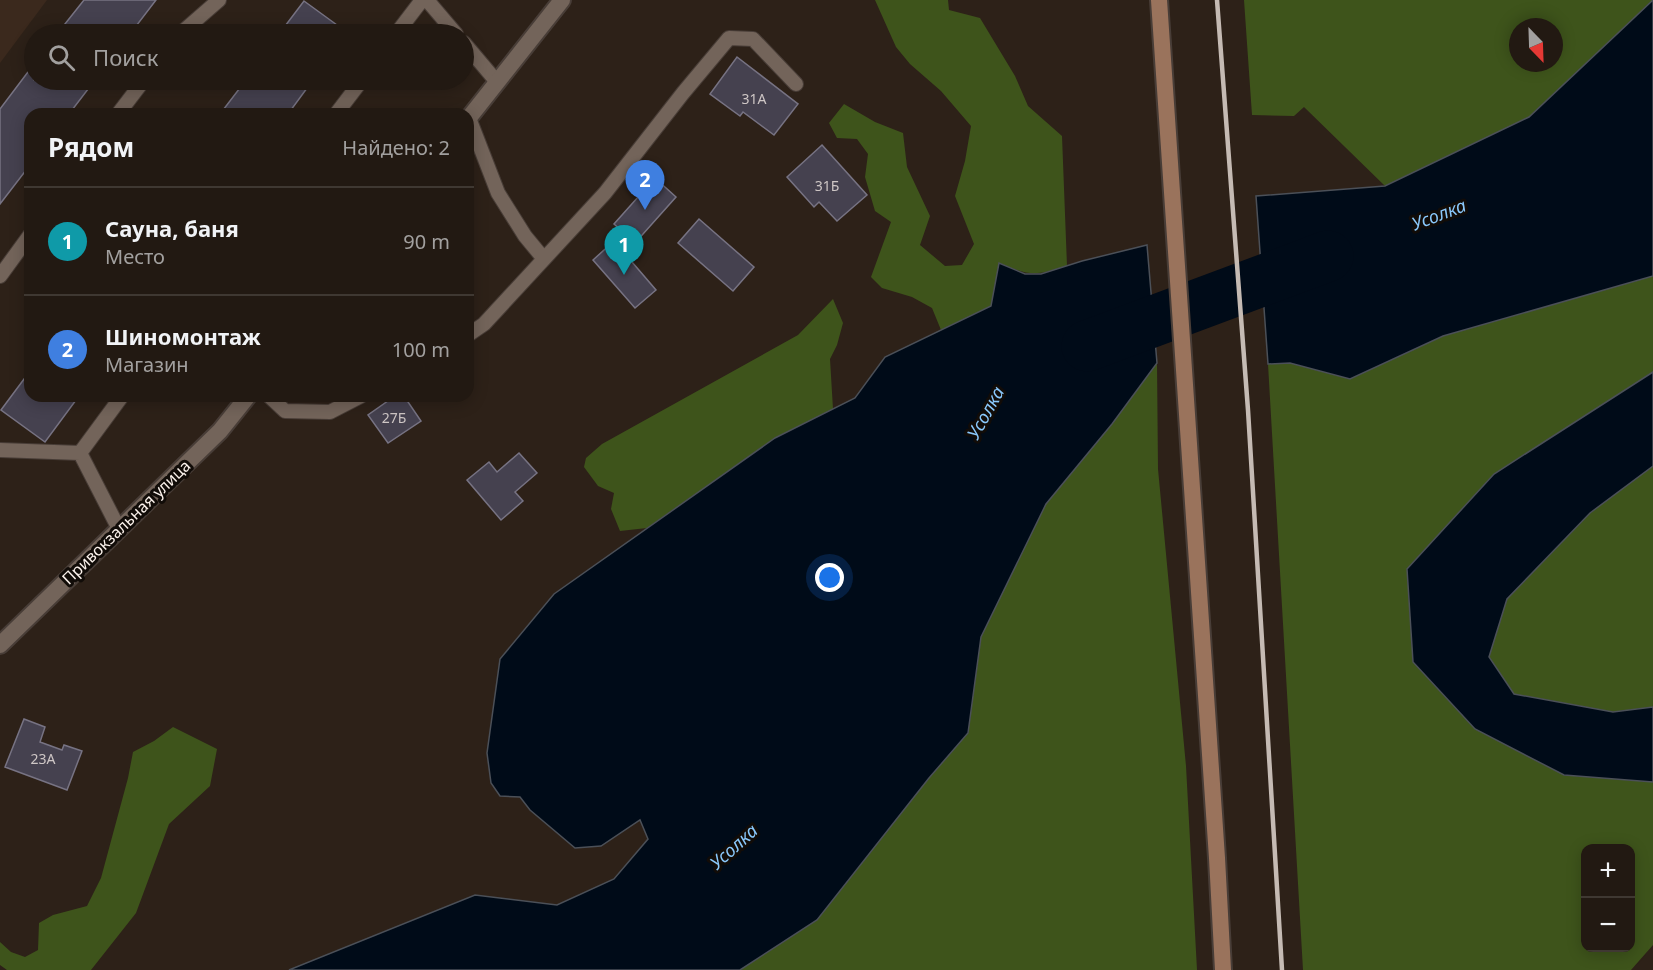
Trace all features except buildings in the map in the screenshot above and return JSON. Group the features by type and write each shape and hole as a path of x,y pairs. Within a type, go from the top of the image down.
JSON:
{"main road":[{"path":"1159,0 1217,858 1222,970"}],"street":[{"path":"474,111 550,7 562,0"},
{"name":"Привокзальная улица","path":"0,645 220,431 243,402"}],"lane":[{"path":"191,24 219,0"},
{"path":"404,24 424,0 447,24"},
{"path":"474,331 484,324 605,193 729,38 753,39 796,84"},
{"path":"474,55 497,82"},
{"path":"123,108 136,90"},
{"path":"341,108 354,90"},
{"path":"474,133 498,193 525,236 544,259"},
{"path":"0,276 24,243"},
{"path":"80,453 118,402"},
{"path":"275,402 285,411 330,412 349,402"},
{"path":"0,450 80,453"},
{"path":"80,453 119,529"}],"shaded area":[{"path":"0,0 47,0 29,24 24,24 24,31 0,63"}],"green space":[{"path":"875,0 948,0 949,10 980,18 1015,76 1028,106 1062,136 1067,266 1047,272 1033,273 999,263 991,306 941,330 932,308 912,297 882,288 871,277 891,222 875,211 865,177 868,154 857,139 837,138 829,123 844,104 875,122 903,133 907,167 930,216 920,245 945,266 962,265 974,244 955,196 965,161 971,126 941,91 910,64 896,47"},
{"path":"1244,0 1653,0 1529,117 1385,186 1304,107 1294,116 1252,115"},
{"path":"1653,276 1653,372 1494,474 1407,569 1564,775 1653,782 1653,945 1631,970 1303,970 1268,364 1290,363 1350,379 1443,336"},
{"path":"833,299 843,323 837,345 830,359 833,409 775,438 647,528 620,531 611,509 614,493 598,486 584,467 586,458 602,444 798,335"},
{"path":"1157,363 1158,469 1186,766 1197,970 740,970 817,920 929,778 968,733 981,637 1046,504 1112,424"},
{"path":"1653,466 1653,707 1613,712 1514,694 1489,657 1507,599 1590,513"},
{"path":"173,727 217,749 210,786 169,824 136,913 91,970 7,970 0,965 0,942 11,952 25,957 38,950 39,923 53,915 87,906 101,878 133,752 154,741"}],"water":[{"path":"1653,0 1653,276 1443,336 1350,379 1290,363 1268,364 1256,196 1385,186 1529,117"},
{"path":"1147,245 1157,363 1112,424 1046,504 981,637 968,733 929,778 817,920 740,970 289,970 475,895 557,905 614,879 648,839 640,820 601,846 575,848 530,810 520,797 500,796 491,783 487,753 500,659 554,594 775,438 855,398 885,357 991,306 999,263 1025,274 1041,274"},
{"path":"1653,372 1653,466 1590,513 1507,599 1489,657 1514,694 1613,712 1653,707 1653,782 1564,775 1475,729 1413,662 1407,569 1494,474"}],"waterway":[{"name":"Усолка","path":"1087,346 1328,256"}],"railway":[{"path":"1217,0 1248,410 1282,970"}],"place":[{"name":"Шиномонтаж","path":"645,210"},
{"name":"Сауна, баня","path":"624,275"}]}
